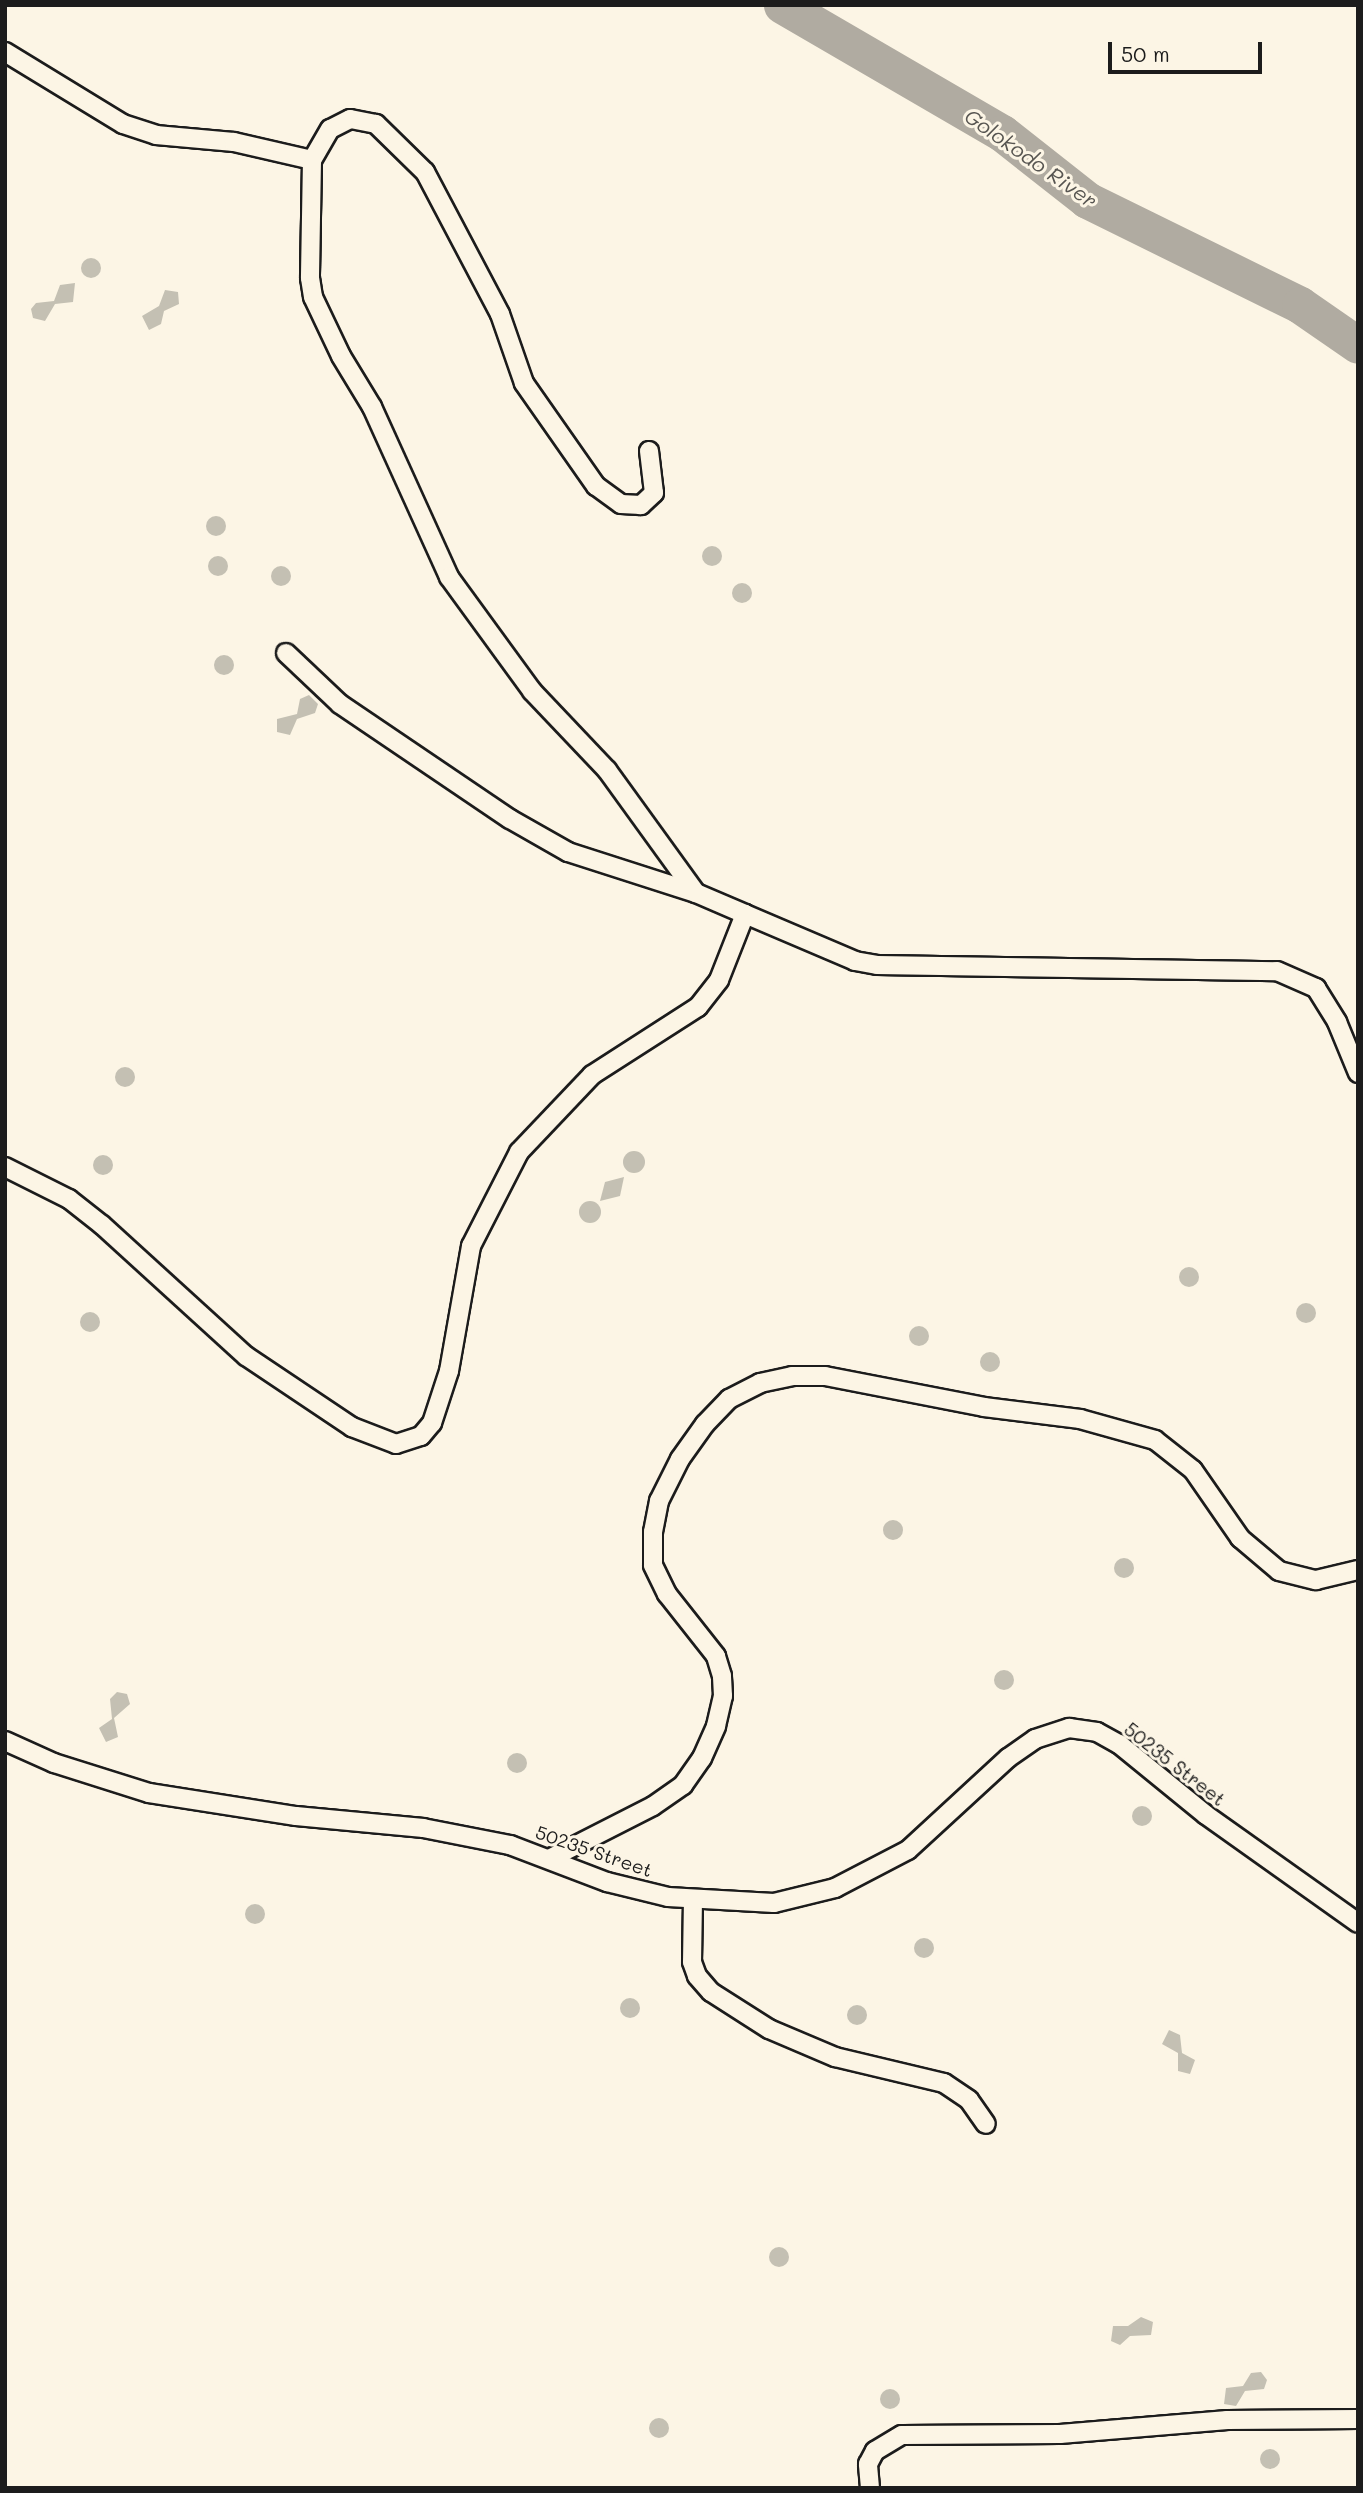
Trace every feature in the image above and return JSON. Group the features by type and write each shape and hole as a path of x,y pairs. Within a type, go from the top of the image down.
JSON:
{"street":[{"path":"5,52 122,124 156,135 234,142 312,160"},
{"path":"649,451 654,493 641,505 621,504 596,486 524,383 499,314 425,172 400,144 376,124 350,119 330,129 312,160 313,297 372,407 449,577 532,691 607,770 696,893"},
{"path":"286,653 340,705 510,819 568,852 696,893 855,961 877,965 1245,968 1288,974 1315,988 1327,1003 1358,1073"},
{"path":"5,1167 69,1199 94,1218 218,1333 308,1400 380,1439 396,1444 410,1442 427,1430 441,1399 471,1246 519,1152 592,1075 698,1007 719,980 745,914"},
{"path":"551,1858 653,1806 682,1785 702,1758 716,1726 723,1696 722,1676 716,1656 667,1594 653,1565 653,1532 659,1501 699,1433 729,1399 760,1383 792,1376 825,1376 984,1407 1080,1419 1155,1440 1193,1471 1240,1538 1279,1572 1316,1580 1358,1570"},
{"name":"50235 Street","path":"5,1741 54,1763 149,1793 296,1816 423,1828 510,1844 607,1882 693,1899 774,1903 835,1888 908,1850 1035,1739 1069,1728 1097,1732 1119,1744 1206,1815 1358,1923"},
{"path":"693,1899 692,1962 697,1976 711,1992 769,2029 835,2057 944,2082 970,2100 986,2124"},
{"path":"870,2488 868,2464 875,2451 902,2435 1060,2434 1227,2420 1358,2419"}],"building":[{"path":"87,258 95,258 101,268 95,278 87,278 81,272 81,264"},
{"path":"75,283 73,302 55,304 45,321 33,318 31,309 36,303 54,301 60,285"},
{"path":"165,290 178,292 179,304 164,311 161,324 149,330 142,316 159,306"},
{"path":"212,516 220,516 226,526 220,536 212,536 206,530 206,522"},
{"path":"712,546 719,549 722,556 719,563 712,566 705,563 702,556 705,549"},
{"path":"214,556 222,556 228,566 222,576 214,576 208,570 208,562"},
{"path":"281,566 288,569 291,576 288,583 281,586 274,583 271,576 274,569"},
{"path":"742,583 749,586 752,593 749,600 742,603 735,600 732,593 735,586"},
{"path":"224,655 231,658 234,665 231,672 224,675 217,672 214,665 217,658"},
{"path":"309,695 318,704 315,713 297,719 290,735 277,732 277,719 297,714 300,699"},
{"path":"125,1067 132,1070 135,1077 132,1084 125,1087 118,1084 115,1077 118,1070"},
{"path":"634,1151 644,1158 645,1162 638,1172 634,1173 624,1166 623,1162 630,1152"},
{"path":"103,1155 110,1158 113,1165 110,1172 103,1175 96,1172 93,1165 96,1158"},
{"path":"624,1177 620,1196 600,1201 605,1182"},
{"path":"590,1201 598,1204 601,1212 598,1220 590,1223 582,1220 579,1212 582,1204"},
{"path":"1189,1267 1196,1270 1199,1277 1196,1284 1189,1287 1182,1284 1179,1277 1182,1270"},
{"path":"1306,1303 1313,1306 1316,1313 1313,1320 1306,1323 1299,1320 1296,1313 1299,1306"},
{"path":"90,1312 97,1315 100,1322 97,1329 90,1332 83,1329 80,1322 83,1315"},
{"path":"919,1326 926,1329 929,1336 926,1343 919,1346 912,1343 909,1336 912,1329"},
{"path":"990,1352 997,1355 1000,1362 997,1369 990,1372 983,1369 980,1362 983,1355"},
{"path":"893,1520 900,1523 903,1530 900,1537 893,1540 886,1537 883,1530 886,1523"},
{"path":"1124,1558 1131,1561 1134,1568 1131,1575 1124,1578 1117,1575 1114,1568 1117,1561"},
{"path":"1004,1670 1011,1673 1014,1680 1011,1687 1004,1690 997,1687 994,1680 997,1673"},
{"path":"117,1692 127,1694 130,1704 114,1718 118,1737 106,1742 99,1728 112,1719 110,1699"},
{"path":"517,1753 524,1756 527,1763 524,1770 517,1773 510,1770 507,1763 510,1756"},
{"path":"1142,1806 1149,1809 1152,1816 1149,1823 1142,1826 1135,1823 1132,1816 1135,1809"},
{"path":"255,1904 262,1907 265,1914 262,1921 255,1924 248,1921 245,1914 248,1907"},
{"path":"924,1938 931,1941 934,1948 931,1955 924,1958 917,1955 914,1948 917,1941"},
{"path":"630,1998 637,2001 640,2008 637,2015 630,2018 623,2015 620,2008 623,2001"},
{"path":"857,2005 864,2008 867,2015 864,2022 857,2025 850,2022 847,2015 850,2008"},
{"path":"1169,2030 1180,2035 1182,2053 1195,2060 1190,2074 1178,2071 1178,2053 1162,2044"},
{"path":"779,2247 786,2250 789,2257 786,2264 779,2267 772,2264 769,2257 772,2250"},
{"path":"1141,2317 1153,2322 1151,2335 1130,2336 1120,2345 1111,2341 1113,2326 1128,2326"},
{"path":"1261,2372 1267,2380 1264,2389 1245,2391 1236,2406 1224,2404 1226,2388 1243,2386 1251,2373"},
{"path":"890,2389 897,2392 900,2399 897,2406 890,2409 883,2406 880,2399 883,2392"},
{"path":"659,2418 666,2421 669,2428 666,2435 659,2438 652,2435 649,2428 652,2421"},
{"path":"1270,2449 1277,2452 1280,2459 1277,2466 1270,2469 1263,2466 1260,2459 1263,2452"}],"waterway":[{"name":"Golokodo River","path":"782,5 1002,133 1087,200 1300,305 1358,345"}]}
